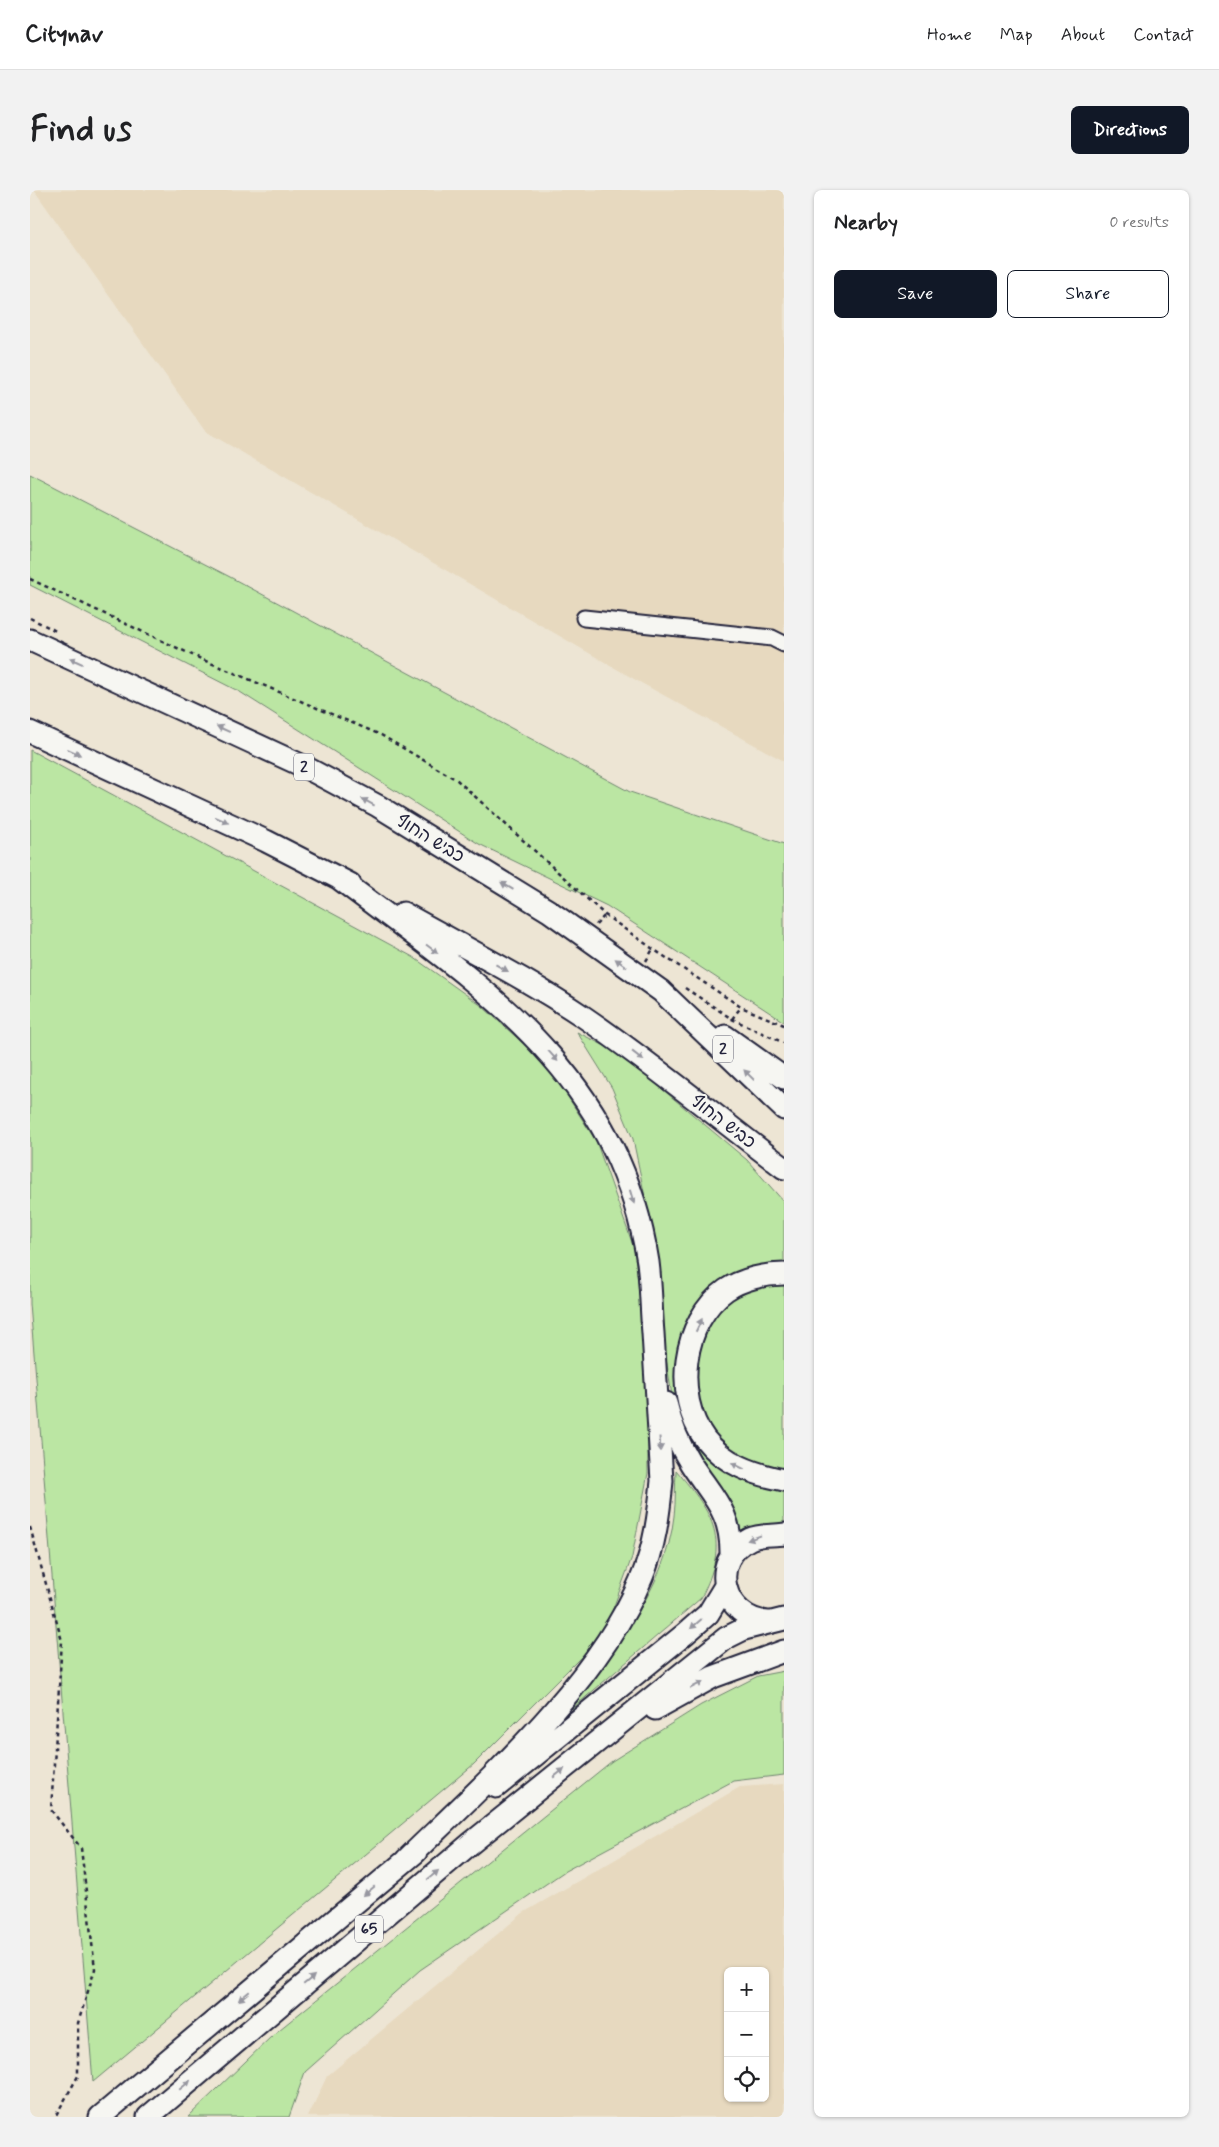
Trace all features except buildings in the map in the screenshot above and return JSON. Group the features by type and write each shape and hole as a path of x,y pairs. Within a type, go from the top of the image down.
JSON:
{"highway":[{"name":"כביש החוף","path":"38,643 303,766 378,806 549,911 661,991 784,1109"},
{"name":"כביש החוף","path":"30,732 266,841 337,877 537,988 626,1047 784,1168"},
{"path":"337,877 488,993 526,1028 552,1056 588,1104 619,1161 627,1179 639,1220 648,1263 662,1481 659,1515 653,1544 640,1582 630,1604 606,1642 543,1722 406,1860"},
{"path":"661,991 784,1078"},
{"path":"784,1274 762,1275 742,1283 726,1290 710,1305 692,1341 687,1360 686,1382 696,1422 704,1438 716,1450 731,1462 748,1471 784,1480"},
{"path":"652,1331 663,1395 670,1420 679,1444 690,1463 719,1503 726,1517 730,1532 731,1556"},
{"path":"731,1556 739,1546 750,1539 762,1535 784,1534"},
{"name":"65","path":"100,2117 406,1860 708,1614 725,1586 726,1571 731,1556"},
{"path":"725,1586 729,1598 746,1617 758,1621 778,1621"},
{"name":"65","path":"148,2117 470,1844 726,1638 744,1629 778,1621"},
{"path":"594,1745 679,1694 713,1677 784,1652"}],"lane":[{"path":"584,618 772,638 784,644"}],"path":[{"path":"30,579 201,659 381,734 456,780 605,915 741,1007 784,1025"},
{"path":"594,928 605,915"},
{"path":"646,962 653,949"},
{"path":"732,1019 741,1007"},
{"path":"30,1526 62,1641 51,1810 81,1848 95,1969 78,2023 78,2076 55,2117"}],"shaded area":[{"path":"34,190 784,190 784,761 634,679 205,431"},
{"path":"784,1784 784,2117 308,2117 327,2076 523,1913 740,1787"}],"green space":[{"path":"30,474 230,577 630,792 784,844 784,1022 607,906 479,844 240,692 30,585"},
{"path":"30,750 413,957 482,1006 549,1067 596,1141 634,1248 647,1361 648,1473 632,1557 607,1625 586,1652 474,1764 93,2082 30,1304"},
{"path":"577,1032 619,1053 747,1160 784,1202 784,1265 703,1299 688,1425 784,1489 784,1527 742,1537 682,1434 672,1396 665,1352 655,1245 633,1139 612,1088"},
{"path":"784,1284 784,1470 735,1453 722,1442 710,1427 702,1409 697,1367 700,1347 707,1327 718,1311 733,1298 751,1289"},
{"path":"676,1470 709,1515 714,1530 716,1544 715,1560 710,1578 701,1598 572,1709 635,1618 660,1569 669,1543 674,1516"},
{"path":"784,1671 784,1775 733,1781 565,1871 420,1970 305,2072 289,2117 188,2117 274,2034 612,1761 701,1705 758,1676"}]}
